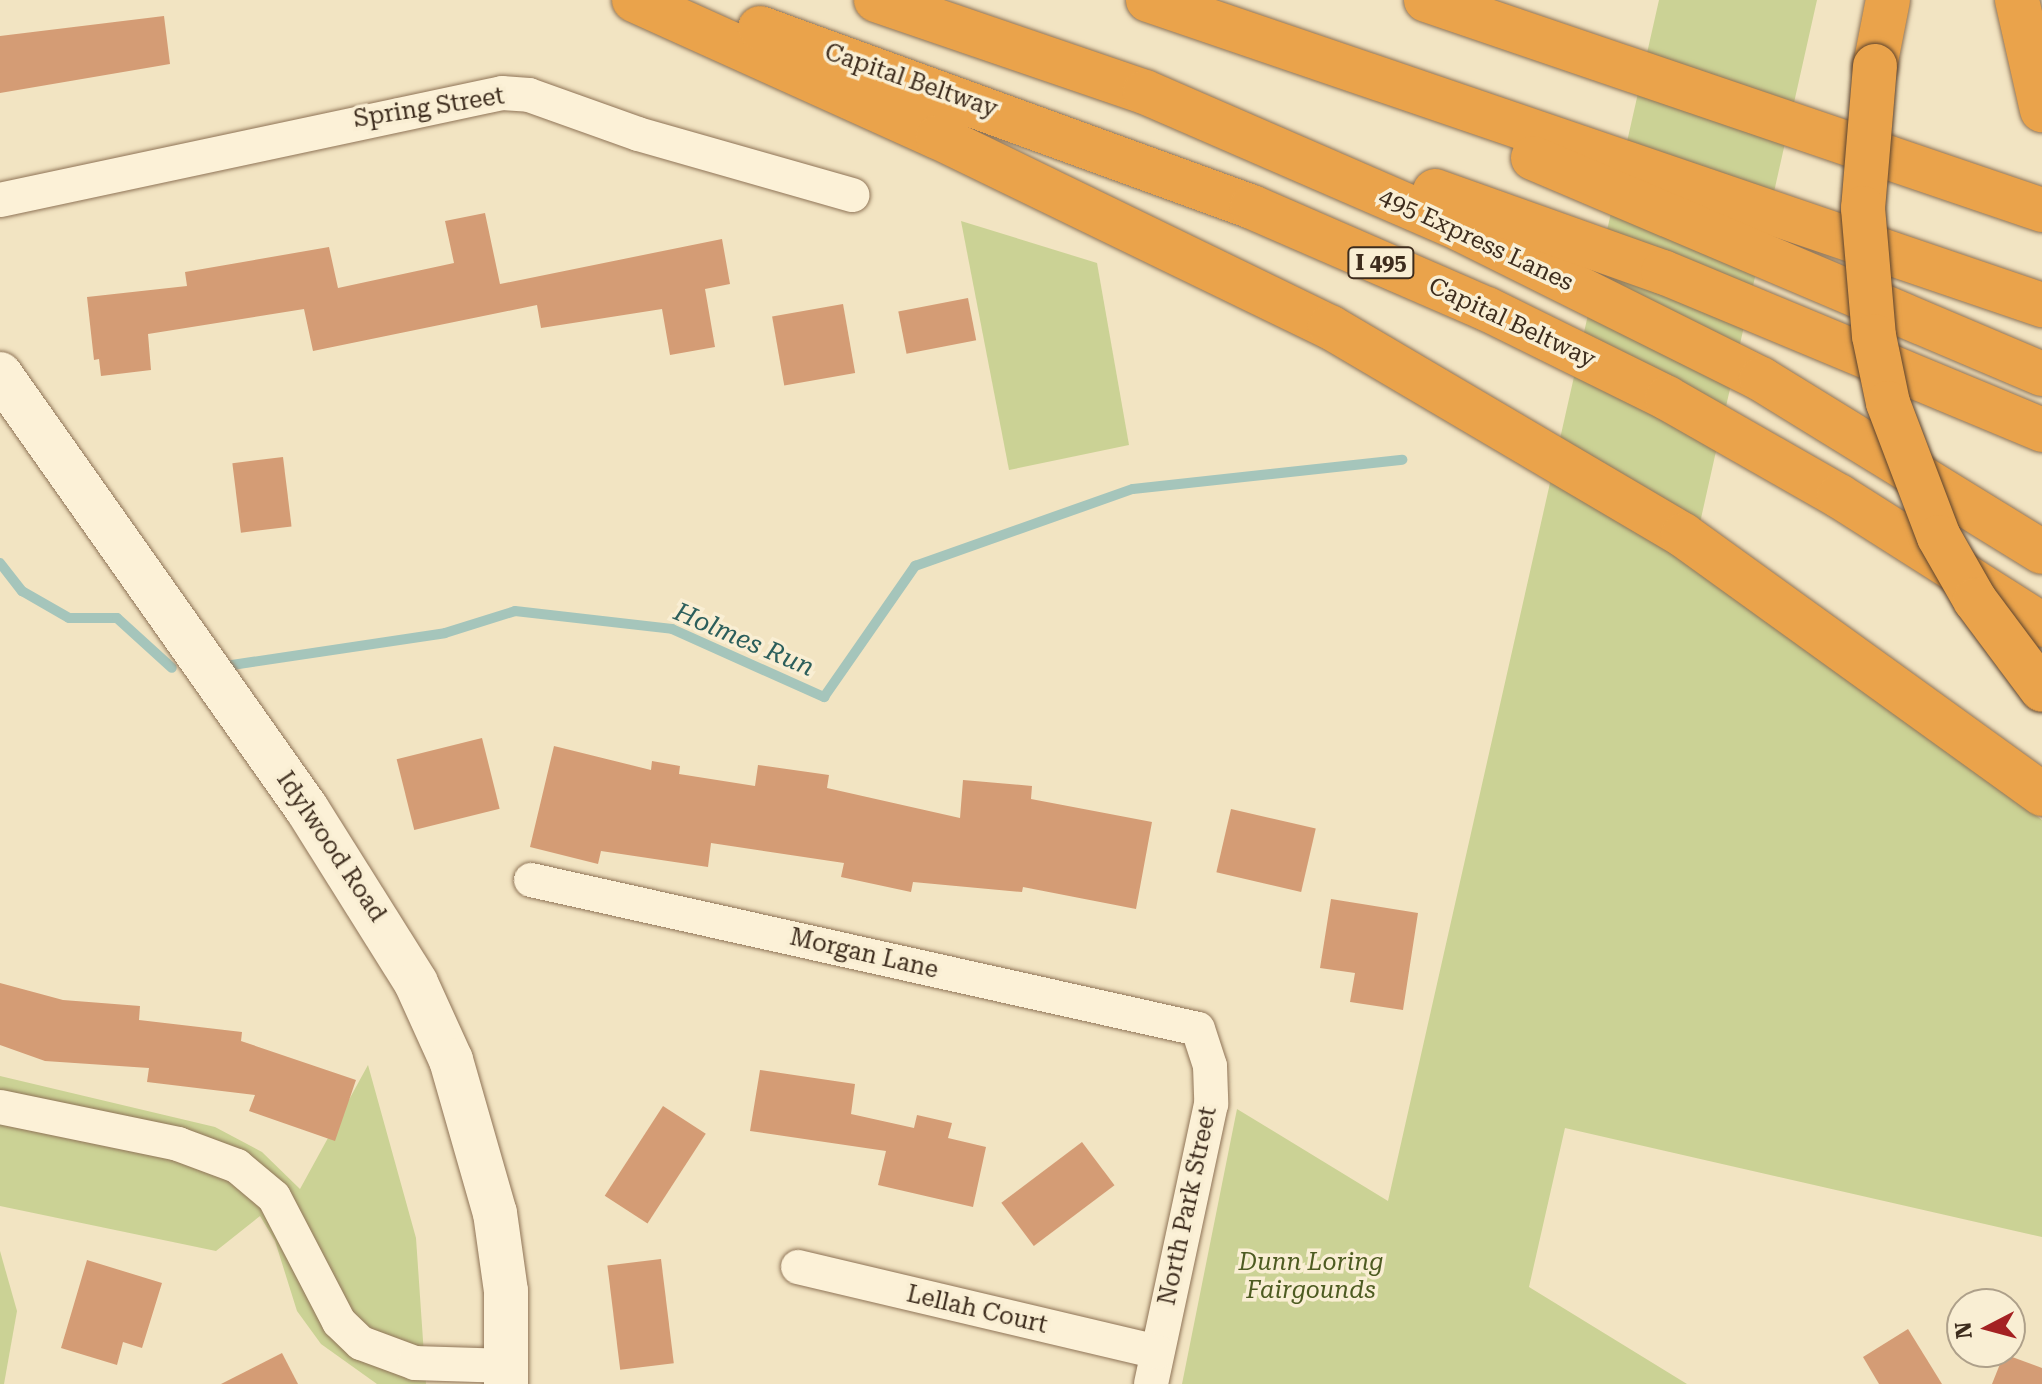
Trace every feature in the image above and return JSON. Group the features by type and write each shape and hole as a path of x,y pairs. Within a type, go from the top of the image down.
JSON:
{"highway":[{"path":"634,0 938,137 1330,327 1683,535 2042,794"},
{"name":"Capital Beltway","path":"674,0 1252,207 1487,309 1733,436 2042,625"},
{"name":"495 Express Lanes","path":"876,0 1145,92 1460,229 1761,379 2042,552"},
{"path":"1148,0 2042,305"},
{"path":"1426,0 2042,210"},
{"path":"1888,0 1875,66 1864,224 1874,336 1888,403 1939,537 1975,600 2042,690"},
{"path":"2017,0 2042,110"},
{"path":"1256,37 2042,374"},
{"path":"1145,92 1663,272 2042,430"}],"main road":[{"name":"Idylwood Road","path":"0,374 307,809 416,983 478,1139 506,1291 507,1375"}],"street":[{"name":"Spring Street","path":"0,200 502,93 529,95 638,134 852,195"},
{"name":"Morgan Lane","path":"531,880 1198,1029"},
{"name":"North Park Street","path":"1154,1368 1211,1104 1210,1066 1198,1029"},
{"path":"0,1107 178,1144 237,1166 274,1197 339,1322 361,1343 415,1363 507,1375"},
{"name":"Lellah Court","path":"798,1267 1154,1368"}],"green space":[{"name":"Dunn Loring Fairgounds","path":"1659,0 1817,0 1691,563 1766,622 1770,605 2042,820 2042,1237 1565,1128 1529,1287 1687,1384 1182,1384 1237,1109 1388,1201"},
{"path":"961,221 1097,263 1129,445 1009,470"},
{"path":"368,1065 416,1238 426,1384 377,1384 321,1344 297,1311 275,1241 260,1216 216,1251 0,1206 0,1076 215,1127 262,1152 300,1189"},
{"path":"0,1251 17,1311 4,1384 0,1384"}],"building":[{"path":"164,16 170,64 0,93 0,36"},
{"path":"485,213 500,284 722,239 730,284 705,289 715,347 670,355 662,309 541,328 537,305 313,351 304,309 148,334 151,370 101,376 99,359 94,360 87,297 187,286 185,272 329,247 338,288 454,263 445,221"},
{"path":"968,298 976,340 907,354 898,312"},
{"path":"843,304 855,373 784,385 772,317"},
{"path":"283,457 292,526 241,533 232,463"},
{"path":"482,738 500,809 414,830 397,759"},
{"path":"554,746 651,770 652,761 680,766 679,774 755,786 758,765 829,775 827,788 960,818 963,780 1032,786 1031,799 1152,822 1136,909 1023,887 1022,892 913,882 911,892 841,877 844,863 711,843 708,867 601,851 598,864 530,847"},
{"path":"1231,809 1316,829 1301,892 1216,872"},
{"path":"1331,899 1418,913 1403,1010 1350,1002 1355,973 1320,968"},
{"path":"0,983 63,1000 140,1006 139,1020 242,1032 241,1041 356,1080 335,1141 249,1111 255,1095 147,1082 149,1068 45,1061 0,1045"},
{"path":"760,1070 855,1084 851,1114 914,1128 917,1115 952,1123 948,1138 986,1147 973,1207 878,1185 886,1151 750,1131"},
{"path":"663,1106 706,1134 647,1224 605,1196"},
{"path":"1082,1142 1114,1185 1034,1246 1001,1203"},
{"path":"661,1259 674,1363 620,1370 607,1266"},
{"path":"87,1260 162,1283 142,1348 123,1342 117,1365 61,1348"},
{"path":"1908,1329 1942,1384 1879,1384 1863,1357"},
{"path":"282,1353 298,1384 221,1384"},
{"path":"2026,1362 2042,1368 2042,1384 1992,1384 1998,1368 2026,1368"}],"waterway":[{"name":"Holmes Run","path":"232,665 445,633 515,611 672,629 824,697 915,566 1133,489 1402,460"},
{"name":"Holmes Run","path":"0,563 22,591 69,618 117,618 172,668"}]}
